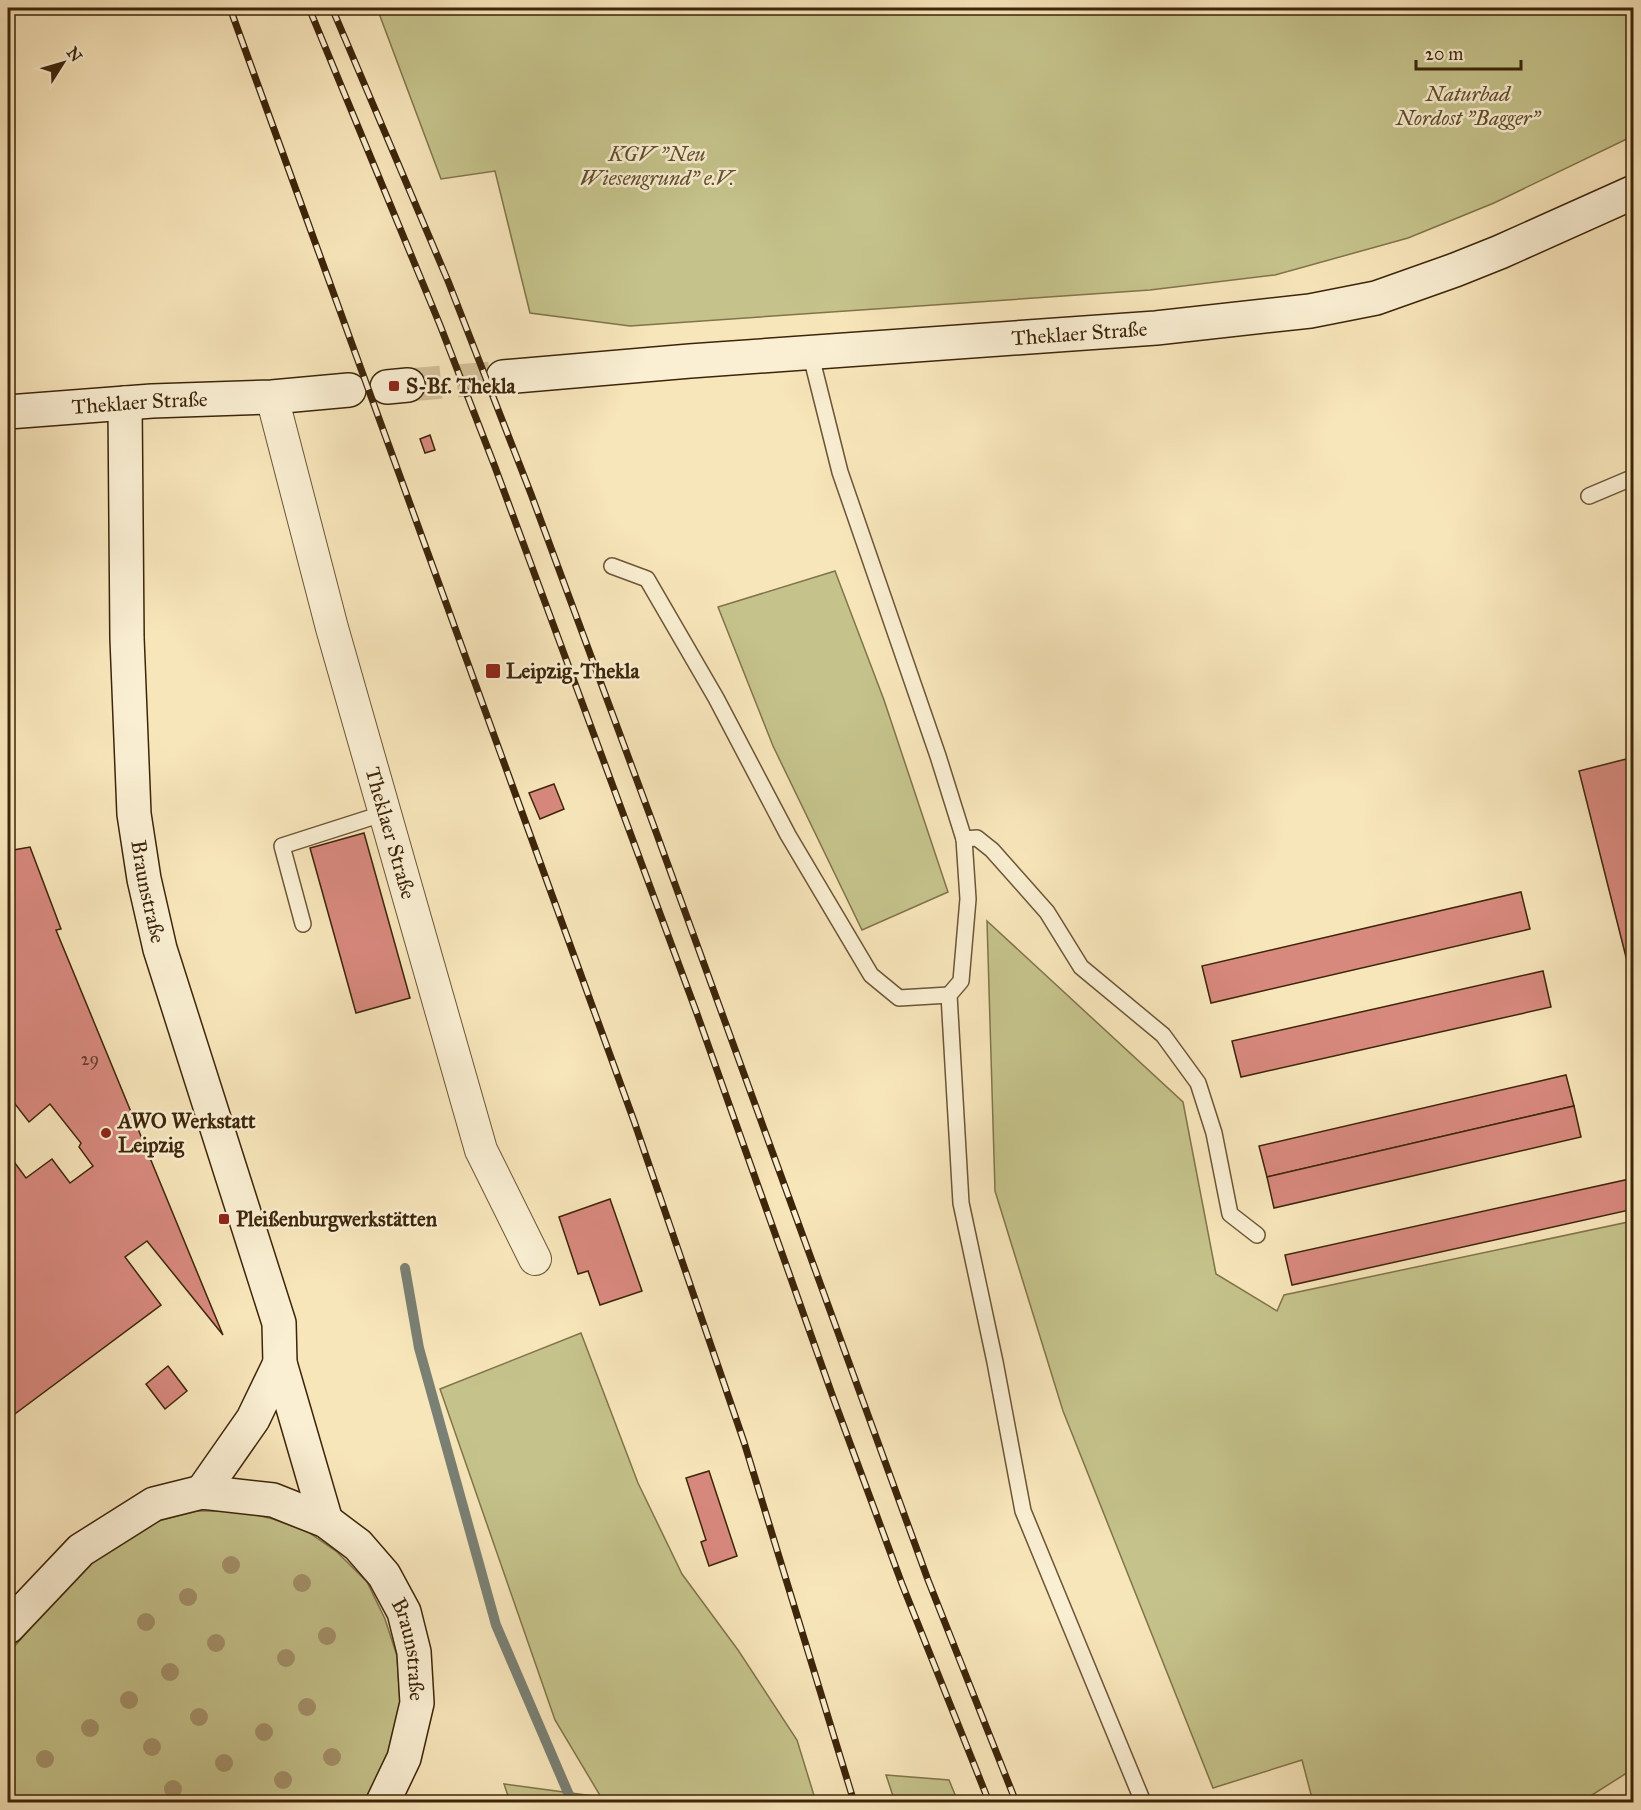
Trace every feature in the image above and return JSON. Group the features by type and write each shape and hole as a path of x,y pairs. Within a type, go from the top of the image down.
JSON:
{"main road":[{"name":"Theklaer Straße","path":"503,377 810,352 1156,328 1310,311 1376,298 1455,270 1633,193"},
{"name":"Theklaer Straße","path":"8,412 125,403 273,397 349,390"},
{"name":"Braunstraße","path":"125,403 127,638 134,814 142,868 160,949 279,1323 280,1363 326,1521"},
{"name":"Braunstraße","path":"202,1492 253,1419 280,1363"},
{"name":"Braunstraße","path":"8,1627 81,1550 154,1504 202,1492 273,1500 326,1521 358,1545 384,1575 404,1612 414,1652 417,1703 404,1758 383,1803"}],"street":[{"name":"Theklaer Straße","path":"273,397 332,628 482,1150 535,1259"}],"lane":[{"path":"810,352 840,472 938,756 964,839 968,899 961,981 949,995 961,1203 995,1362 1023,1510 1143,1803"},
{"path":"1589,496 1634,477"},
{"path":"612,566 647,579 716,699 788,835 871,975 899,998 949,995"},
{"path":"303,924 282,846 385,813"},
{"path":"964,839 977,838 992,850 1047,912 1081,967 1162,1035 1198,1083 1214,1132 1230,1214 1257,1235"}],"green space":[{"name":"KGV \"Neu Wiesengrund\" e.V.","path":"377,8 1633,8 1633,136 1494,203 1408,238 1275,275 1150,290 630,326 530,313 495,171 441,179"},
{"path":"835,571 884,700 948,892 862,930 773,746 718,607"},
{"path":"987,921 1183,1102 1216,1274 1277,1311 1284,1295 1633,1221 1633,1769 1581,1802 1313,1802 1302,1760 1213,1788 1063,1411 995,1191"},
{"path":"581,1333 638,1483 682,1574 738,1650 797,1740 816,1802 510,1802 504,1784 601,1797 555,1720 440,1389"},
{"path":"197,1511 241,1511 273,1519 308,1532 337,1552 367,1582 385,1619 397,1656 400,1703 394,1739 382,1772 363,1802 8,1802 8,1654 51,1604 94,1561 158,1521"},
{"path":"886,1775 949,1780 958,1802 895,1802"}],"building":[{"path":"430,435 435,450 425,453 420,439"},
{"path":"1634,757 1634,955 1626,957 1579,771"},
{"path":"554,784 564,809 540,819 529,793"},
{"path":"364,833 410,998 356,1013 310,848"},
{"name":"AWO Werkstatt Leipzig","path":"30,847 61,929 56,930 223,1335 147,1241 125,1257 161,1305 8,1419 8,1162 12,1159 26,1178 52,1159 70,1183 93,1166 79,1147 81,1143 50,1104 29,1122 8,1095 8,851"},
{"path":"1521,892 1530,929 1211,1003 1202,966"},
{"path":"1543,971 1551,1007 1241,1077 1232,1041"},
{"path":"1566,1075 1574,1106 1267,1177 1259,1146"},
{"path":"1574,1106 1581,1137 1274,1208 1267,1177"},
{"path":"1634,1178 1634,1209 1292,1285 1285,1255"},
{"path":"610,1199 642,1291 600,1305 588,1271 578,1274 559,1217"},
{"path":"168,1366 187,1391 165,1409 146,1384"},
{"path":"709,1471 737,1556 709,1566 701,1542 706,1540 686,1478"}],"waterway":[{"path":"405,1268 419,1348 496,1625 572,1802"}],"tunnel":[{"path":"408,385 503,377"}],"railway":[{"path":"230,8 634,1121 744,1442 854,1802"},
{"path":"309,8 440,325 495,467 696,1011 902,1584 989,1802"},
{"path":"332,8 448,281 531,494 928,1580 1016,1802"}],"place":[{"name":"S-Bf. Thekla","path":"394,386"},
{"name":"Leipzig-Thekla","path":"493,671"},
{"name":"AWO Werkstatt Leipzig","path":"106,1133"},
{"name":"Pleißenburgwerkstätten","path":"224,1219"}],"park label":[{"name":"Naturbad Nordost \"Bagger\"","path":"1468,106"}]}
